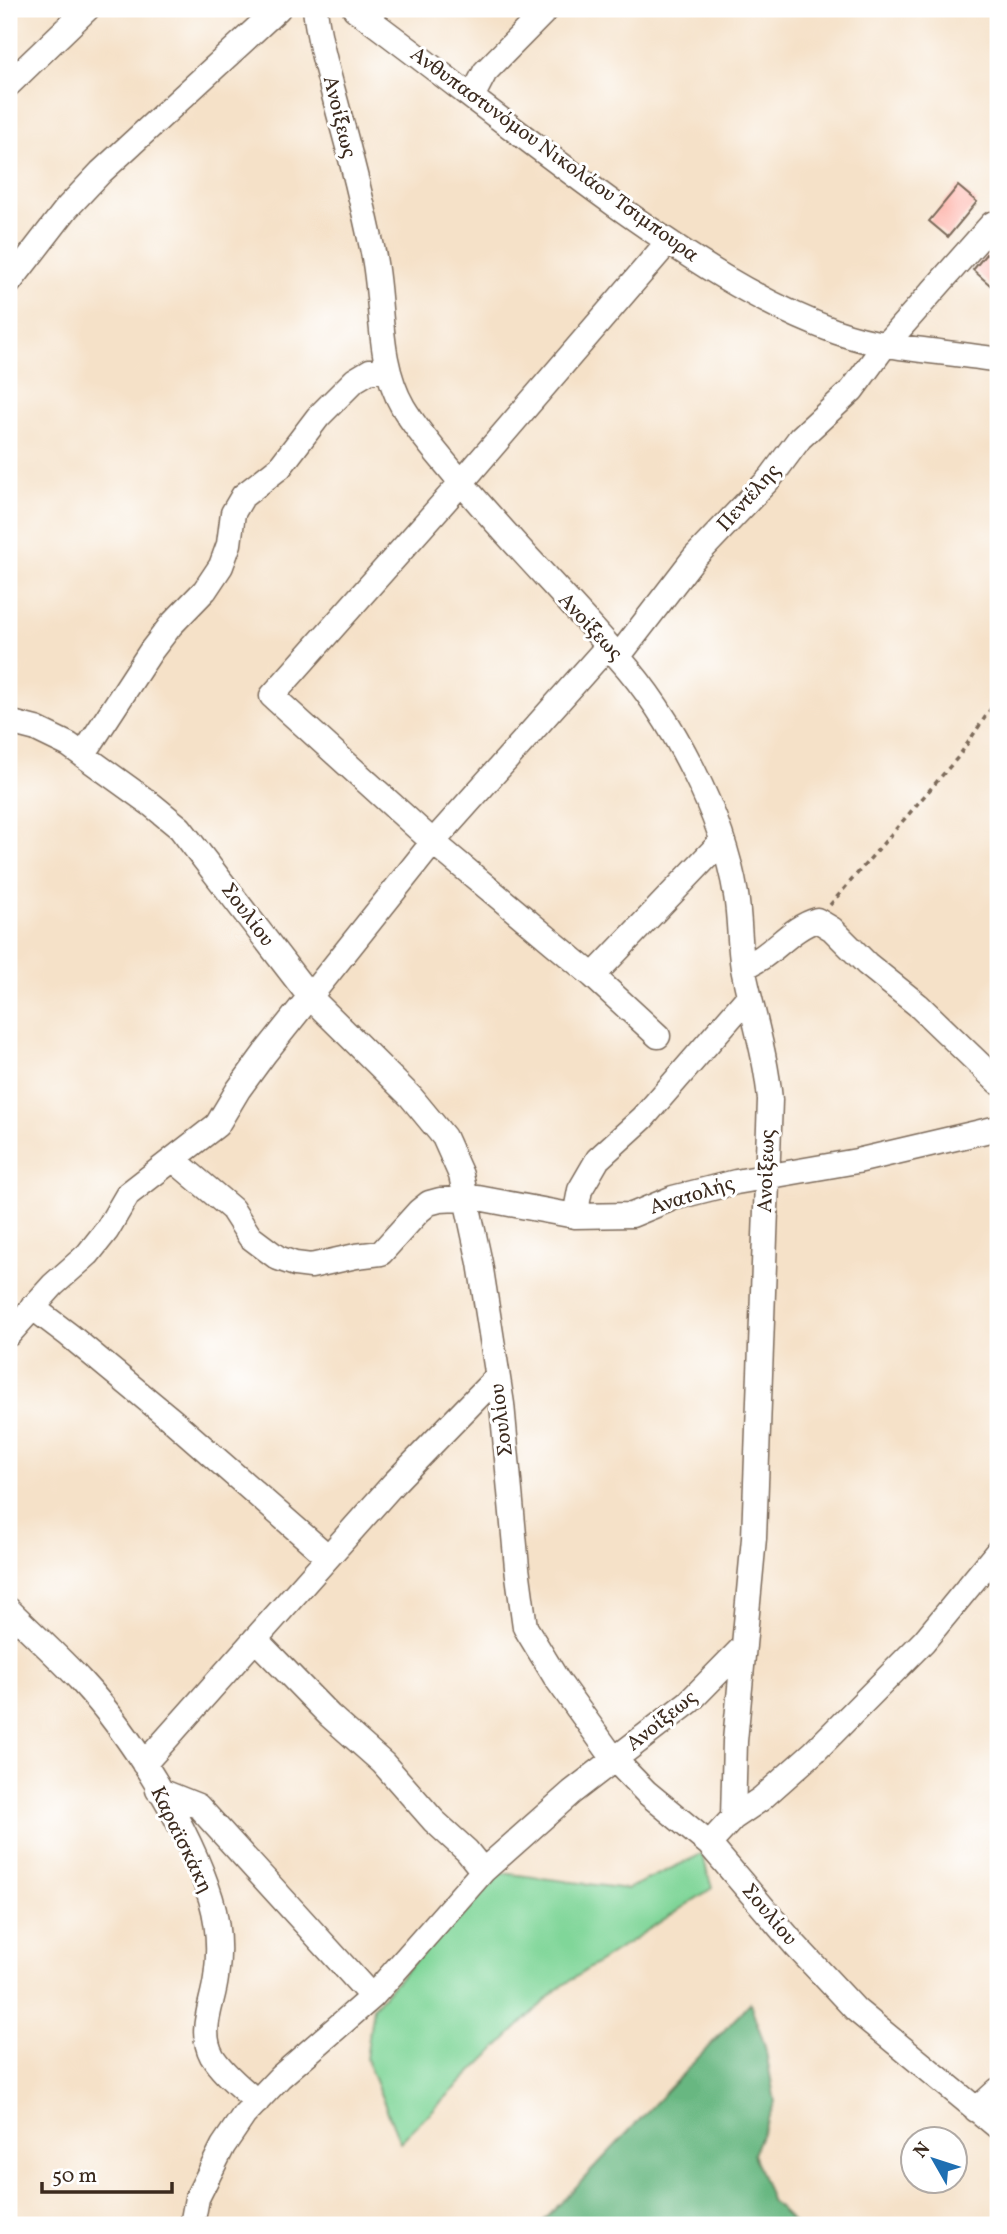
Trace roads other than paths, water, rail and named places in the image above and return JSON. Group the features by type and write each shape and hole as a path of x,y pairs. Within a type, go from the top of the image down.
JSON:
{"street":[{"path":"9,84 87,9"},
{"path":"9,283 67,208 101,172 278,9"},
{"name":"Ανοίξεως","path":"192,2225 197,2197 214,2163 233,2129 257,2102 299,2059 372,1997 484,1871 572,1792 689,1702 744,1646 754,1538 768,1083 743,967 736,895 722,841 707,802 652,700 613,651 502,532 414,424 398,397 388,369 374,258 322,51 315,9"},
{"name":"Ανθυπαστυνόμου Νικολάου Τσιμπουρα","path":"355,9 583,182 732,283 838,332 885,345 998,360"},
{"path":"472,97 485,72 547,9"},
{"name":"Πεντέλης","path":"9,1334 32,1307 88,1254 107,1230 128,1194 217,1125 238,1090 433,842 613,651 694,558 771,477 800,438 852,390 885,345 992,224"},
{"path":"658,1036 593,976 433,842 272,696 461,483 668,242"},
{"path":"83,755 151,651 171,625 205,590 221,566 229,544 233,513 243,496 280,467 318,417 355,380 370,371 388,369"},
{"name":"Σουλίου","path":"9,722 46,733 83,755 152,804 180,828 310,997 438,1128 456,1161 467,1198 480,1263 497,1377 525,1627 555,1678 614,1759 646,1792 709,1844 795,1945 856,2010 998,2127"},
{"path":"593,976 722,841"},
{"path":"743,967 767,955 804,924 817,920 832,929 867,964 918,1005 998,1082"},
{"path":"575,1216 580,1190 598,1159 643,1118 749,996"},
{"name":"Ανατολής","path":"174,1160 232,1209 250,1237 259,1245 278,1258 304,1265 320,1265 381,1253 411,1218 429,1203 440,1200 467,1198 499,1201 575,1216 635,1214 673,1198 767,1175 857,1161 998,1128"},
{"path":"32,1307 173,1421 327,1556"},
{"path":"144,1764 327,1556 497,1377"},
{"path":"709,1844 733,1818 761,1799 814,1752 924,1641 998,1551"},
{"name":"Καραϊσκάκη","path":"9,1610 81,1681 106,1712 144,1764 195,1858 216,1917 219,1950 216,1979 206,2020 208,2046 218,2064 257,2102"},
{"path":"254,1639 330,1716 383,1763 434,1821 467,1851 484,1871"},
{"path":"733,1818 735,1741 744,1646"},
{"path":"158,1790 198,1806 372,1997"},
{"path":"976,2110 998,2090"}]}
